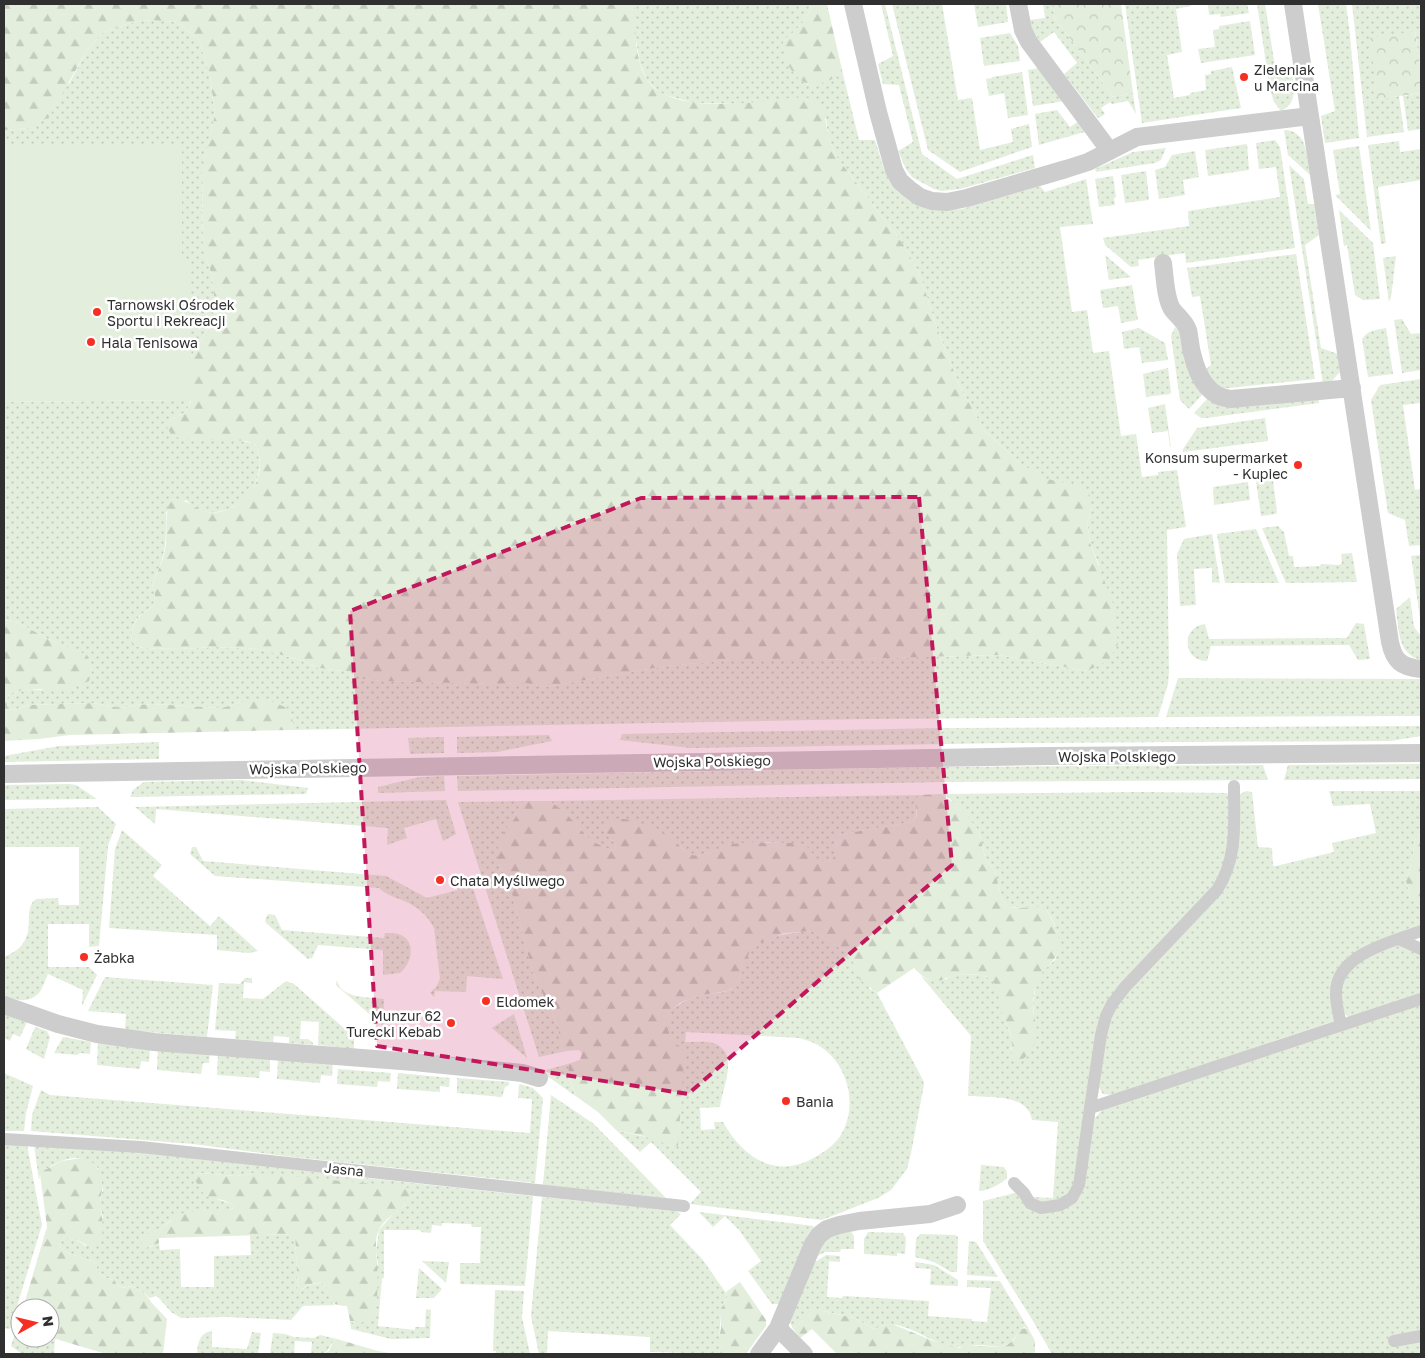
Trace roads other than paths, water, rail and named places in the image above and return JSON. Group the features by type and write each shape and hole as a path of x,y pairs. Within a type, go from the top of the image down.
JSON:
{"street":[{"path":"853,4 878,112 894,170 900,181 920,196 932,201 947,202 967,198 1066,169 1088,162 1137,137 1310,116"},
{"path":"1018,4 1022,30 1029,42 1109,150"},
{"path":"1293,4 1392,654 1404,664 1421,669"},
{"path":"1163,263 1172,308 1188,330 1192,353 1200,374 1210,391 1217,396 1231,400 1352,388"},
{"name":"Wojska Polskiego","path":"4,774 1050,756 1421,753"},
{"path":"1014,1183 1024,1193 1030,1203 1041,1208 1060,1205 1072,1198 1079,1185 1101,1036 1112,1004 1124,987 1217,890 1225,878 1233,850 1234,786"},
{"path":"1341,1025 1335,993 1338,981 1345,968 1362,954 1421,931"},
{"path":"1399,939 1421,949"},
{"path":"1090,1108 1421,999"},
{"path":"4,1005 58,1024 97,1034 154,1042 414,1062 522,1073 539,1078"},
{"name":"Jasna","path":"4,1139 141,1146 684,1206"},
{"path":"759,1354 778,1328 813,1244 826,1229 859,1221 930,1214 957,1205"},
{"path":"778,1328 804,1354"},
{"path":"1394,1341 1421,1336"}],"place":[{"name":"Zieleniak u Marcina","path":"1244,77"},
{"name":"Tarnowski Ośrodek Sportu i Rekreacji","path":"97,312"},
{"name":"Hala Tenisowa","path":"91,342"},
{"name":"Konsum supermarket - Kupiec","path":"1298,465"},
{"name":"Chata Myśliwego","path":"440,880"},
{"name":"Żabka","path":"84,957"},
{"name":"Eldomek","path":"486,1001"},
{"name":"Munzur 62 Turecki Kebab","path":"451,1023"},
{"name":"Bania","path":"786,1101"}]}
